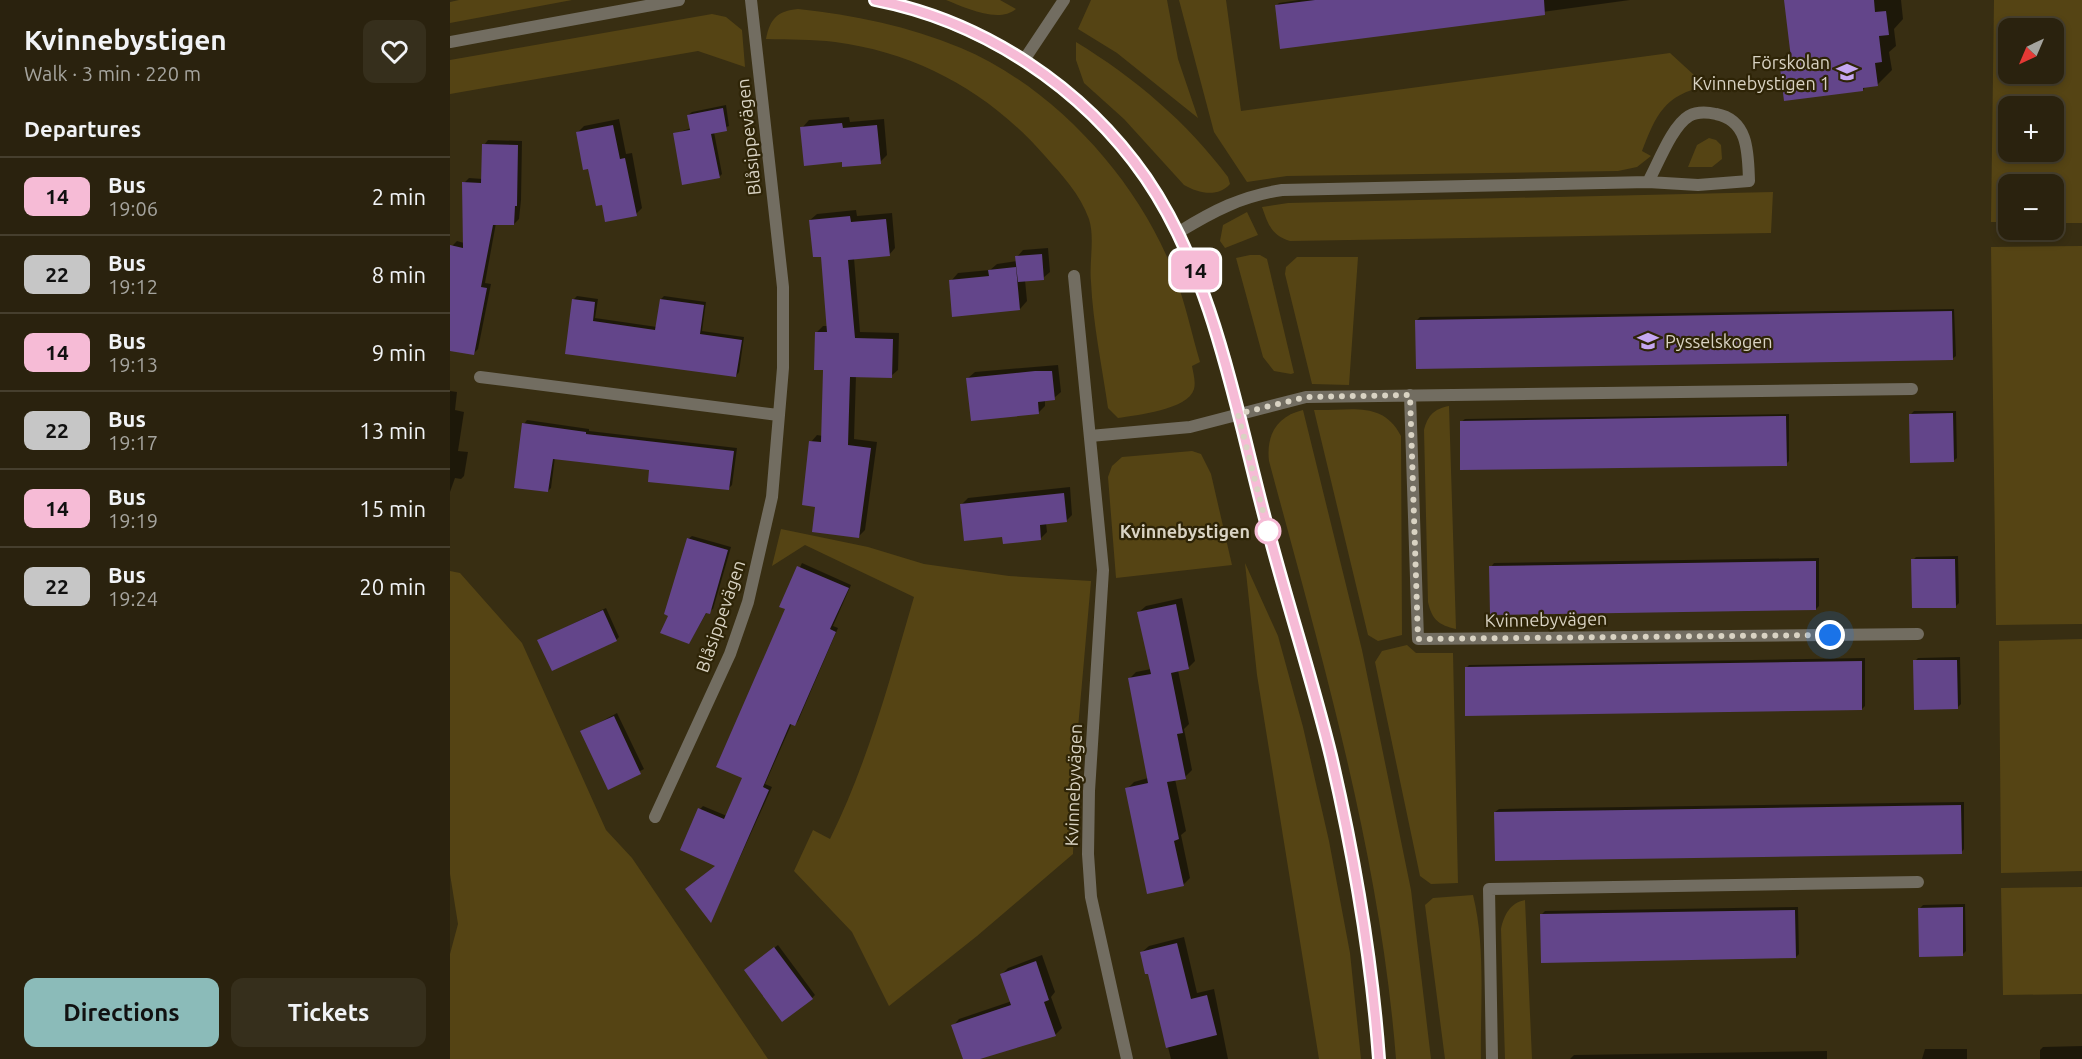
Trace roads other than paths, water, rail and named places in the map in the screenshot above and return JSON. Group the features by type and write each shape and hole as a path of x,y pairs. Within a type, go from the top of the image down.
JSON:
{"street":[{"path":"450,42 679,0"},
{"name":"Blåsippevägen","path":"655,817 730,654 748,602 771,496 783,368 783,287 751,0"},
{"path":"875,0 935,16 982,36 1024,60 1062,89 1112,137 1145,177 1179,232 1199,278 1331,756 1367,956 1379,1059"},
{"path":"1024,60 1064,0"},
{"path":"1179,232 1221,207 1247,196 1282,190 1648,182 1698,185 1749,181 1748,147 1739,127 1723,115 1704,111 1689,116 1677,129 1648,182"},
{"name":"Kvinnebyvägen","path":"1074,276 1103,570 1089,790 1088,854 1091,897 1127,1059"},
{"path":"480,377 778,415"},
{"path":"1090,436 1190,428 1306,397 1912,389"},
{"name":"Kvinnebyvägen","path":"1410,395 1418,639 1918,634"},
{"path":"1492,1059 1489,889 1918,882"}],"place":[{"name":"Förskolan Kvinnebystigen 1","path":"1847,72"},
{"name":"Pysselskogen","path":"1648,341"},
{"name":"Kvinnebystigen","path":"1268,531"}]}
